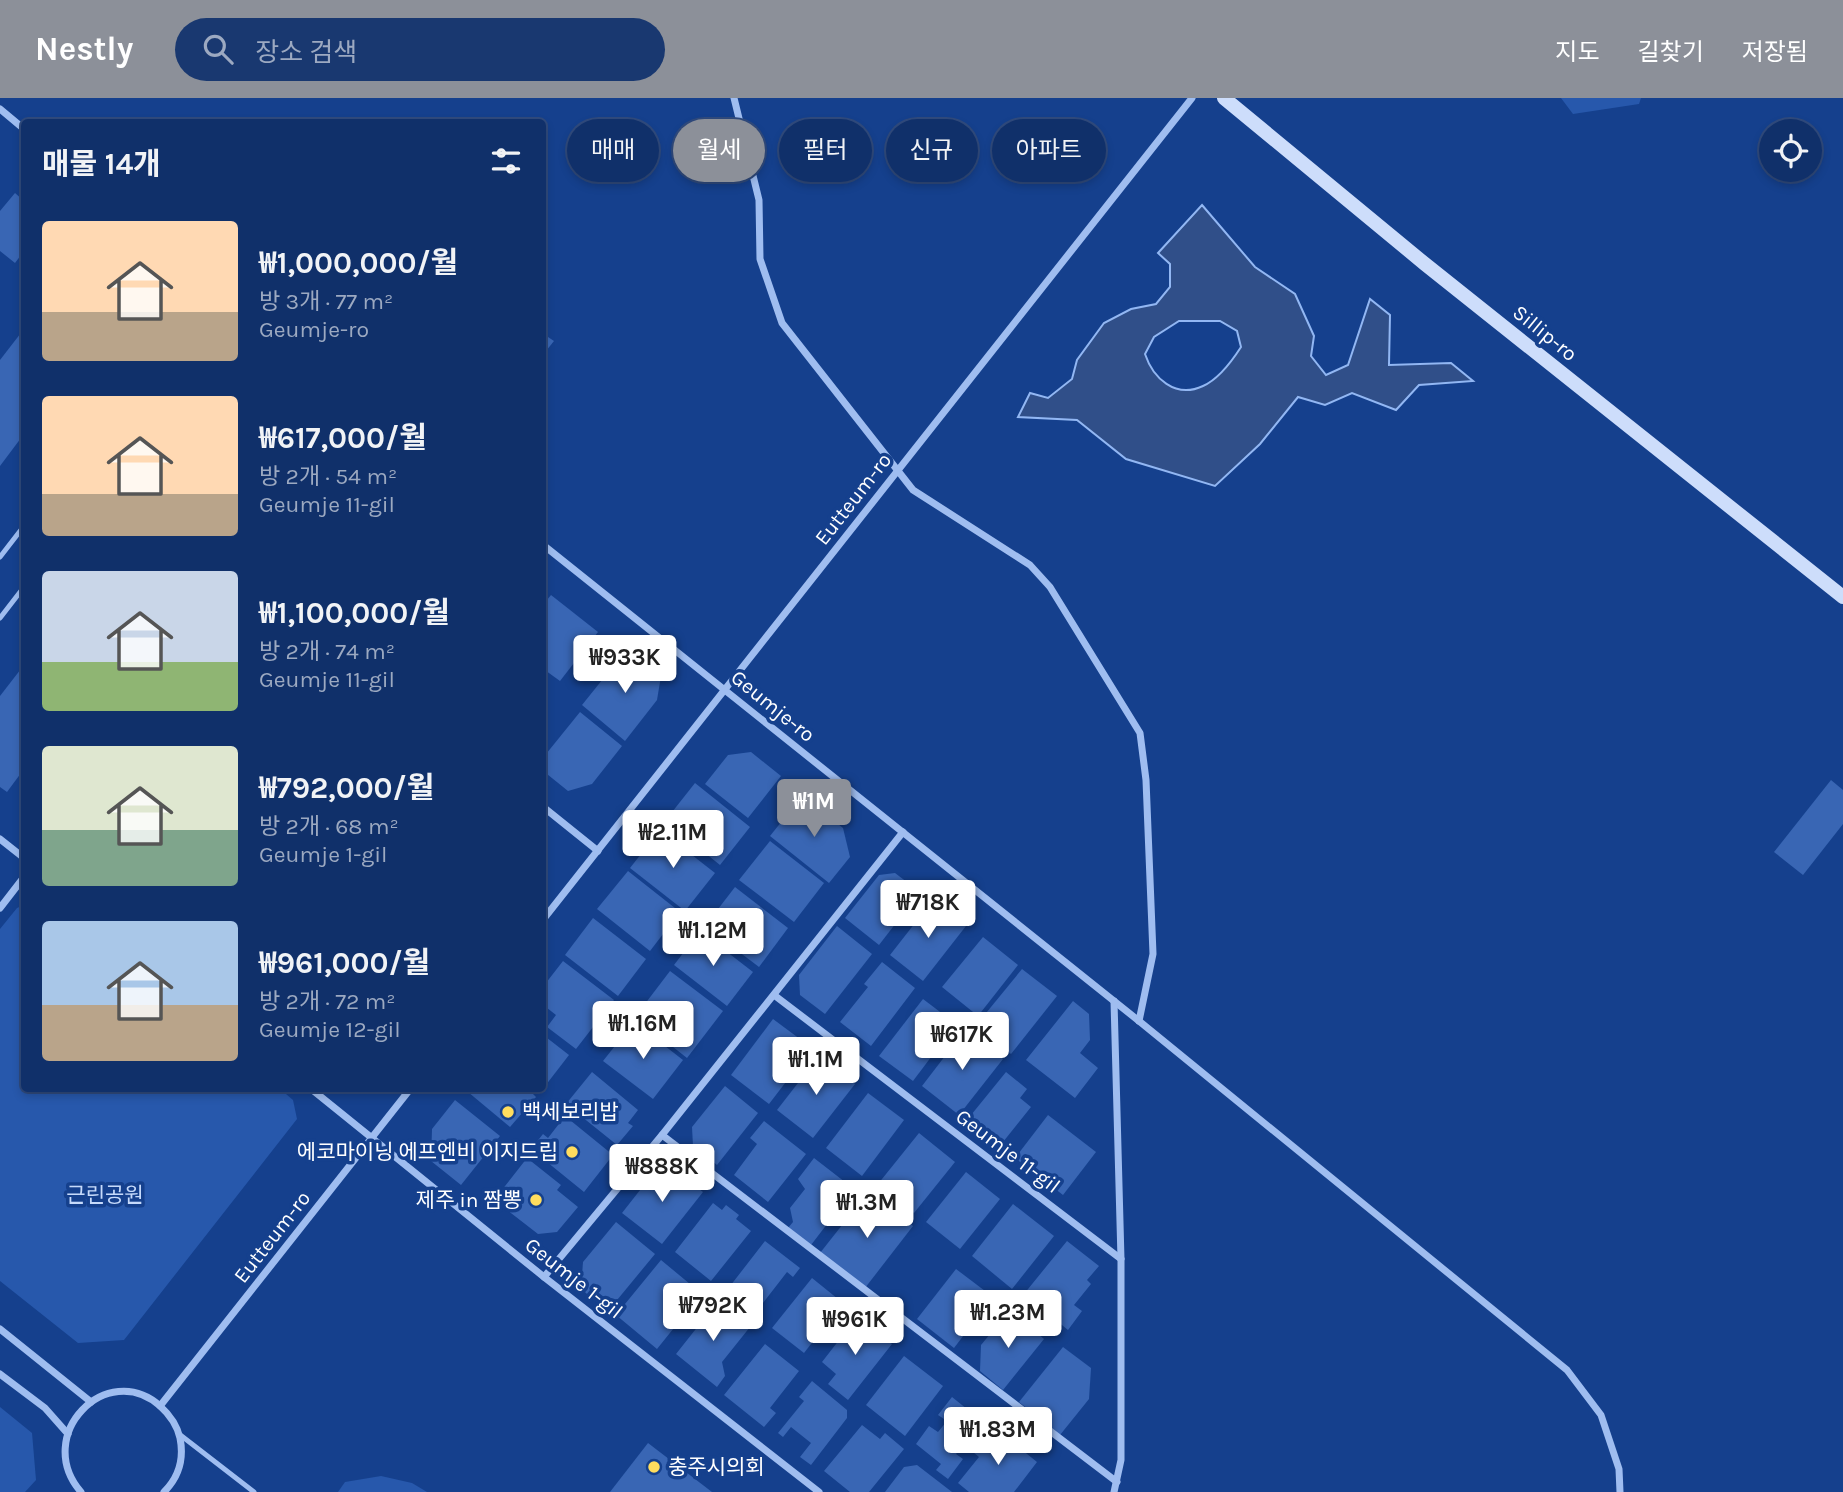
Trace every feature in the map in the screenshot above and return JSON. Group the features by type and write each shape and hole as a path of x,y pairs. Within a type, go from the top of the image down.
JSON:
{"street":[{"path":"734,98 759,200 760,259 782,323 896,473 913,490 1037,572 1050,587 1140,733 1146,780 1153,954 1139,1021"},
{"name":"Eutteum-ro","path":"546,916 1192,98"},
{"name":"Sillip-ro","path":"1224,98 1425,264 1843,597"},
{"path":"0,109 21,126"},
{"name":"Geumje-ro","path":"546,547 1139,1021 1567,1370 1601,1415 1619,1469 1620,1492"},
{"path":"546,809 598,851"},
{"path":"544,1277 775,995 903,832"},
{"path":"0,839 21,856"},
{"path":"0,908 21,881"},
{"name":"Geumje 11-gil","path":"775,995 1121,1259"},
{"path":"1114,1001 1121,1259 1121,1460 1115,1492"},
{"name":"Geumje 1-gil","path":"315,1092 544,1277 819,1492"},
{"name":"Eutteum-ro","path":"160,1406 408,1092"},
{"path":"662,1135 1117,1482"},
{"path":"0,1329 91,1402"},
{"path":"0,1374 44,1408 68,1434"},
{"path":"81,1492 72,1482 65,1464 64,1444 70,1425 91,1402 117,1393 136,1394 154,1401 168,1413 179,1434 182,1448 180,1467 172,1484 164,1492"}],"lane":[{"path":"0,557 21,530"},
{"path":"0,618 21,591"},
{"path":"179,1434 254,1492"}],"green space":[{"path":"1561,98 1641,98 1639,104 1573,114"},
{"name":"근린공원","path":"21,906 21,1092 284,1092 293,1100 297,1119 124,1340 78,1343 0,1281 0,929"},
{"path":"0,1407 32,1433 36,1480 25,1492 0,1492"},
{"path":"381,1476 412,1483 427,1492 338,1492 345,1482"}],"shaded area":[{"path":"1202,205 1255,267 1295,294 1314,336 1311,356 1326,375 1348,365 1370,299 1390,315 1389,365 1451,363 1473,381 1419,385 1396,410 1352,393 1325,405 1298,397 1260,444 1215,486 1126,459 1077,420 1018,417 1030,393 1048,398 1072,379 1077,360 1104,323 1131,309 1156,304 1170,287 1170,264 1158,253","holes":["1179,321 1220,321 1237,331 1241,347 1220,374 1203,386 1183,390 1174,388 1159,378 1145,354 1154,337"]}],"building":[{"path":"15,193 21,198 21,255 15,263 0,251 0,211"},
{"path":"21,333 21,438 0,466 0,360"},
{"path":"546,336 554,341 546,351"},
{"path":"551,595 598,632 560,681 546,671 546,601"},
{"path":"627,649 661,676 657,700 625,741 582,705"},
{"path":"21,669 21,773 7,792 0,787 0,696"},
{"path":"580,712 622,746 592,784 568,791 546,773 546,754"},
{"path":"751,752 781,776 748,818 705,784 728,755"},
{"path":"1831,780 1843,790 1843,824 1803,875 1774,852"},
{"path":"695,783 750,827 720,865 665,821"},
{"path":"802,796 843,828 850,857 829,883 770,836"},
{"path":"660,830 715,873 685,911 630,868"},
{"path":"770,841 824,883 794,922 739,880"},
{"path":"628,871 680,912 650,951 597,909"},
{"path":"895,873 920,892 879,945 845,918 879,875"},
{"path":"735,887 788,928 759,967 705,926"},
{"path":"933,900 966,926 923,981 890,955"},
{"path":"593,918 646,959 618,996 565,955"},
{"path":"837,926 872,954 825,1014 800,995 799,975"},
{"path":"700,931 753,972 727,1006 674,965"},
{"path":"983,937 1018,965 978,1016 942,987"},
{"path":"563,961 614,1000 576,1049 547,1027 556,1015 546,1007 546,983"},
{"path":"882,962 915,988 871,1046 840,1022 868,987 864,984"},
{"path":"1022,969 1057,996 1011,1054 982,1032 982,1018"},
{"path":"670,971 723,1011 687,1058 635,1017"},
{"path":"923,999 956,1024 913,1081 879,1056"},
{"path":"1073,1001 1089,1014 1090,1040 1080,1053 1098,1068 1075,1098 1026,1060"},
{"path":"773,1019 812,1048 769,1104 731,1075"},
{"path":"634,1022 683,1060 653,1099 603,1061"},
{"path":"965,1030 1003,1059 959,1115 922,1086"},
{"path":"546,1037 569,1055 546,1085"},
{"path":"819,1056 855,1084 813,1138 777,1110"},
{"path":"592,1072 638,1110 628,1123 633,1126 617,1145 566,1104"},
{"path":"1006,1072 1027,1089 1020,1098 1031,1107 999,1147 967,1120"},
{"path":"725,1086 758,1113 717,1165 693,1146 692,1127"},
{"name":"백세보리밥","path":"468,1092 531,1092 536,1097 510,1127"},
{"path":"868,1093 904,1120 862,1176 826,1148"},
{"path":"455,1100 500,1136 461,1185 431,1161 432,1129"},
{"path":"1048,1115 1096,1152 1063,1195 1015,1158"},
{"name":"에코마이닝 에프엔비 이지드립","path":"565,1116 613,1155 584,1192 531,1149 543,1134 548,1138"},
{"path":"764,1121 806,1154 768,1202 734,1175 757,1144 750,1138"},
{"path":"919,1133 955,1162 914,1213 878,1184"},
{"path":"527,1158 561,1185 557,1190 578,1207 557,1232 538,1234 494,1200"},
{"path":"814,1158 854,1189 811,1245 788,1228 793,1222 790,1208 805,1189 798,1179"},
{"path":"674,1170 703,1192 662,1244 622,1213 655,1171"},
{"path":"966,1172 1000,1199 960,1249 926,1222"},
{"path":"869,1191 913,1226 865,1288 820,1253"},
{"path":"713,1203 722,1210 726,1205 739,1215 736,1219 751,1231 711,1281 675,1252"},
{"path":"1013,1204 1054,1236 1012,1289 972,1256"},
{"path":"616,1222 655,1254 608,1311 581,1289 583,1262"},
{"path":"765,1241 800,1268 793,1277 787,1272 756,1312 727,1290"},
{"path":"1067,1241 1099,1266 1087,1280 1091,1284 1074,1305 1082,1311 1068,1330 1024,1294"},
{"path":"661,1260 690,1284 683,1294 694,1303 657,1349 616,1315"},
{"path":"956,1269 993,1297 954,1348 917,1319"},
{"path":"812,1278 843,1303 804,1353 772,1328"},
{"path":"718,1301 750,1327 722,1362 725,1376 717,1387 676,1354"},
{"path":"1010,1310 1044,1339 1003,1390 980,1371 981,1345"},
{"path":"857,1317 892,1344 848,1400 828,1384 836,1374 822,1362"},
{"path":"765,1344 799,1371 770,1408 776,1413 764,1427 724,1395"},
{"path":"1063,1347 1091,1368 1089,1399 1060,1435 1019,1402"},
{"path":"904,1356 943,1386 905,1436 866,1405"},
{"path":"812,1381 847,1410 847,1418 811,1465 800,1457 811,1443 791,1427 783,1437 778,1433 804,1401 799,1397"},
{"path":"952,1397 982,1421 956,1454 963,1459 948,1479 936,1470 941,1464 916,1444 929,1426 938,1432 947,1421 938,1415"},
{"path":"862,1425 880,1439 885,1433 904,1449 869,1492 850,1492 824,1471"},
{"path":"1000,1432 1037,1462 1014,1492 969,1492 958,1483 979,1457 973,1452 985,1438 991,1443"},
{"name":"충주시의회","path":"648,1443 712,1492 610,1492"},
{"path":"917,1465 952,1492 885,1492 904,1467"}],"place":[{"name":"백세보리밥","path":"508,1112"},
{"name":"에코마이닝 에프엔비 이지드립","path":"572,1152"},
{"name":"제주 in 짬뽕","path":"536,1200"},
{"name":"충주시의회","path":"654,1467"}]}
